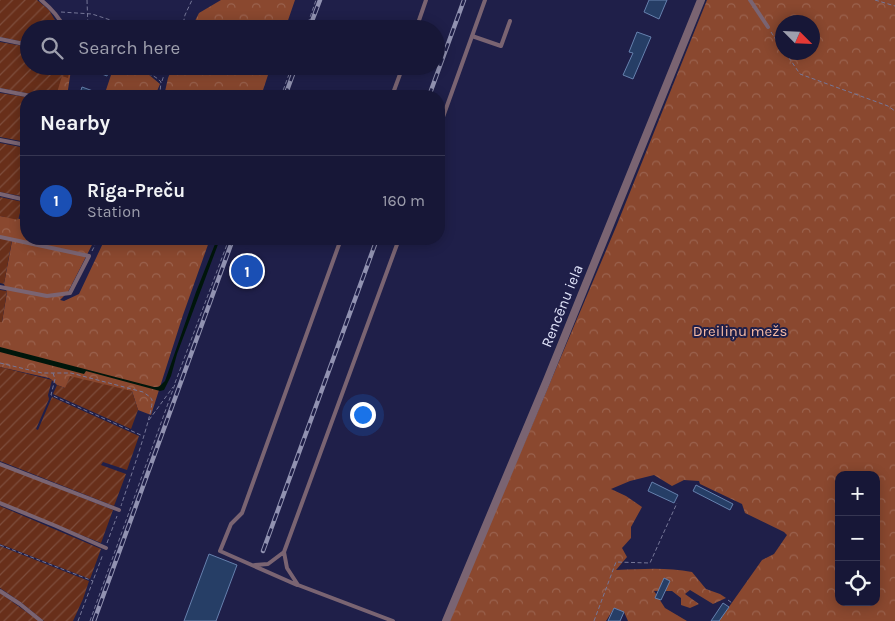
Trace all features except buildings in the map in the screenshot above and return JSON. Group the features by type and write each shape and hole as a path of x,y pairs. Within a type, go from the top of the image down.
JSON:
{"street":[{"name":"Rencēnu iela","path":"446,621 550,372 701,0"}],"lane":[{"path":"41,0 60,20"},
{"path":"419,20 426,0"},
{"path":"445,111 485,0"},
{"path":"750,0 768,27"},
{"path":"472,36 501,46 510,21"},
{"path":"0,39 20,43"},
{"path":"394,90 400,75"},
{"path":"0,90 20,94"},
{"path":"0,140 20,144"},
{"path":"0,194 20,199"},
{"path":"0,237 20,241"},
{"path":"0,287 47,296 70,293 89,256 37,245"},
{"path":"339,245 242,513 231,524 220,551 298,585 393,621"},
{"path":"298,585 287,568 284,552 397,245"},
{"path":"0,464 119,510"},
{"path":"0,503 106,548"},
{"path":"253,565 268,564 284,552"},
{"path":"0,590 41,621"}],"path":[{"path":"87,0 88,20"},
{"path":"184,20 192,0"},
{"path":"309,20 316,0"},
{"path":"875,0 895,6"},
{"path":"53,11 88,13 110,20"},
{"path":"768,27 775,38"},
{"path":"790,60 800,74 888,106 895,111"},
{"path":"153,75 161,82"},
{"path":"160,90 164,75"},
{"path":"283,90 289,75"},
{"path":"89,256 95,245"},
{"path":"90,621 227,245"},
{"path":"0,362 42,374 71,373 143,392 150,397 152,402 148,421 119,510 78,621"},
{"path":"53,373 55,379 51,395 143,436"},
{"path":"148,421 175,384"},
{"path":"594,621 616,562 650,563 677,503"},
{"path":"0,545 93,581"},
{"path":"728,600 732,603"}],"green space":[{"path":"221,0 295,0 288,20 196,20 199,13"},
{"name":"Dreiliņu mežs","path":"707,0 895,0 895,621 719,621 762,560 774,554 787,535 745,513 742,504 700,484 699,481 684,480 672,486 654,475 630,481 611,489 642,507 631,527 631,538 622,548 627,557 616,570 664,569 692,572 706,589 726,598 713,604 690,590 685,594 699,604 690,608 681,605 681,598 672,591 654,591 665,608 687,621 628,621 624,612 614,608 606,621 449,621 616,227"},
{"path":"59,75 70,75 68,90 52,90"},
{"path":"111,75 149,75 160,84 158,90 106,90"},
{"path":"169,75 268,75 263,90 165,90"},
{"path":"0,216 20,219 20,245 92,245 68,292 60,300 64,301 79,294 102,245 208,245 151,415 138,410 132,391 65,388 57,385 49,378 0,367 0,322 2,322 7,292 4,284 12,241 0,236"}],"shaded area":[{"path":"0,0 37,0 49,10 55,20 20,20 20,41 0,37"},
{"path":"0,42 20,45 20,75 69,75 68,78 62,76 58,90 20,90 20,92 0,88"},
{"path":"0,93 20,96 20,141 0,137"},
{"path":"0,143 20,147 20,196 0,192"},
{"path":"0,197 20,201 18,220 0,216"},
{"path":"0,238 12,240 4,284 0,283"},
{"path":"215,245 218,245 177,354 171,376 164,390 160,391 86,371 84,374 0,352 0,347 154,387 159,386 165,381"},
{"path":"0,290 7,291 2,322 0,322"},
{"path":"0,367 52,380 48,395 49,399 36,429 38,430 52,397 139,436 127,470 103,462 101,465 126,474 114,506 0,461"},
{"path":"70,376 132,391 138,410 131,429 53,394 57,385 65,388"},
{"path":"0,465 113,510 101,543 0,502"},
{"path":"0,506 101,549 90,579 0,544"},
{"path":"0,546 89,581 73,621 44,621 0,588"},
{"path":"0,593 39,621 0,621"}],"railway":[{"path":"312,20 320,0"},
{"path":"445,52 464,0"},
{"path":"287,90 293,75"},
{"path":"431,90 437,75"},
{"path":"94,621 231,245"},
{"path":"263,551 375,245"}],"place":[{"name":"Rīga-Preču","path":"247,271"}]}
